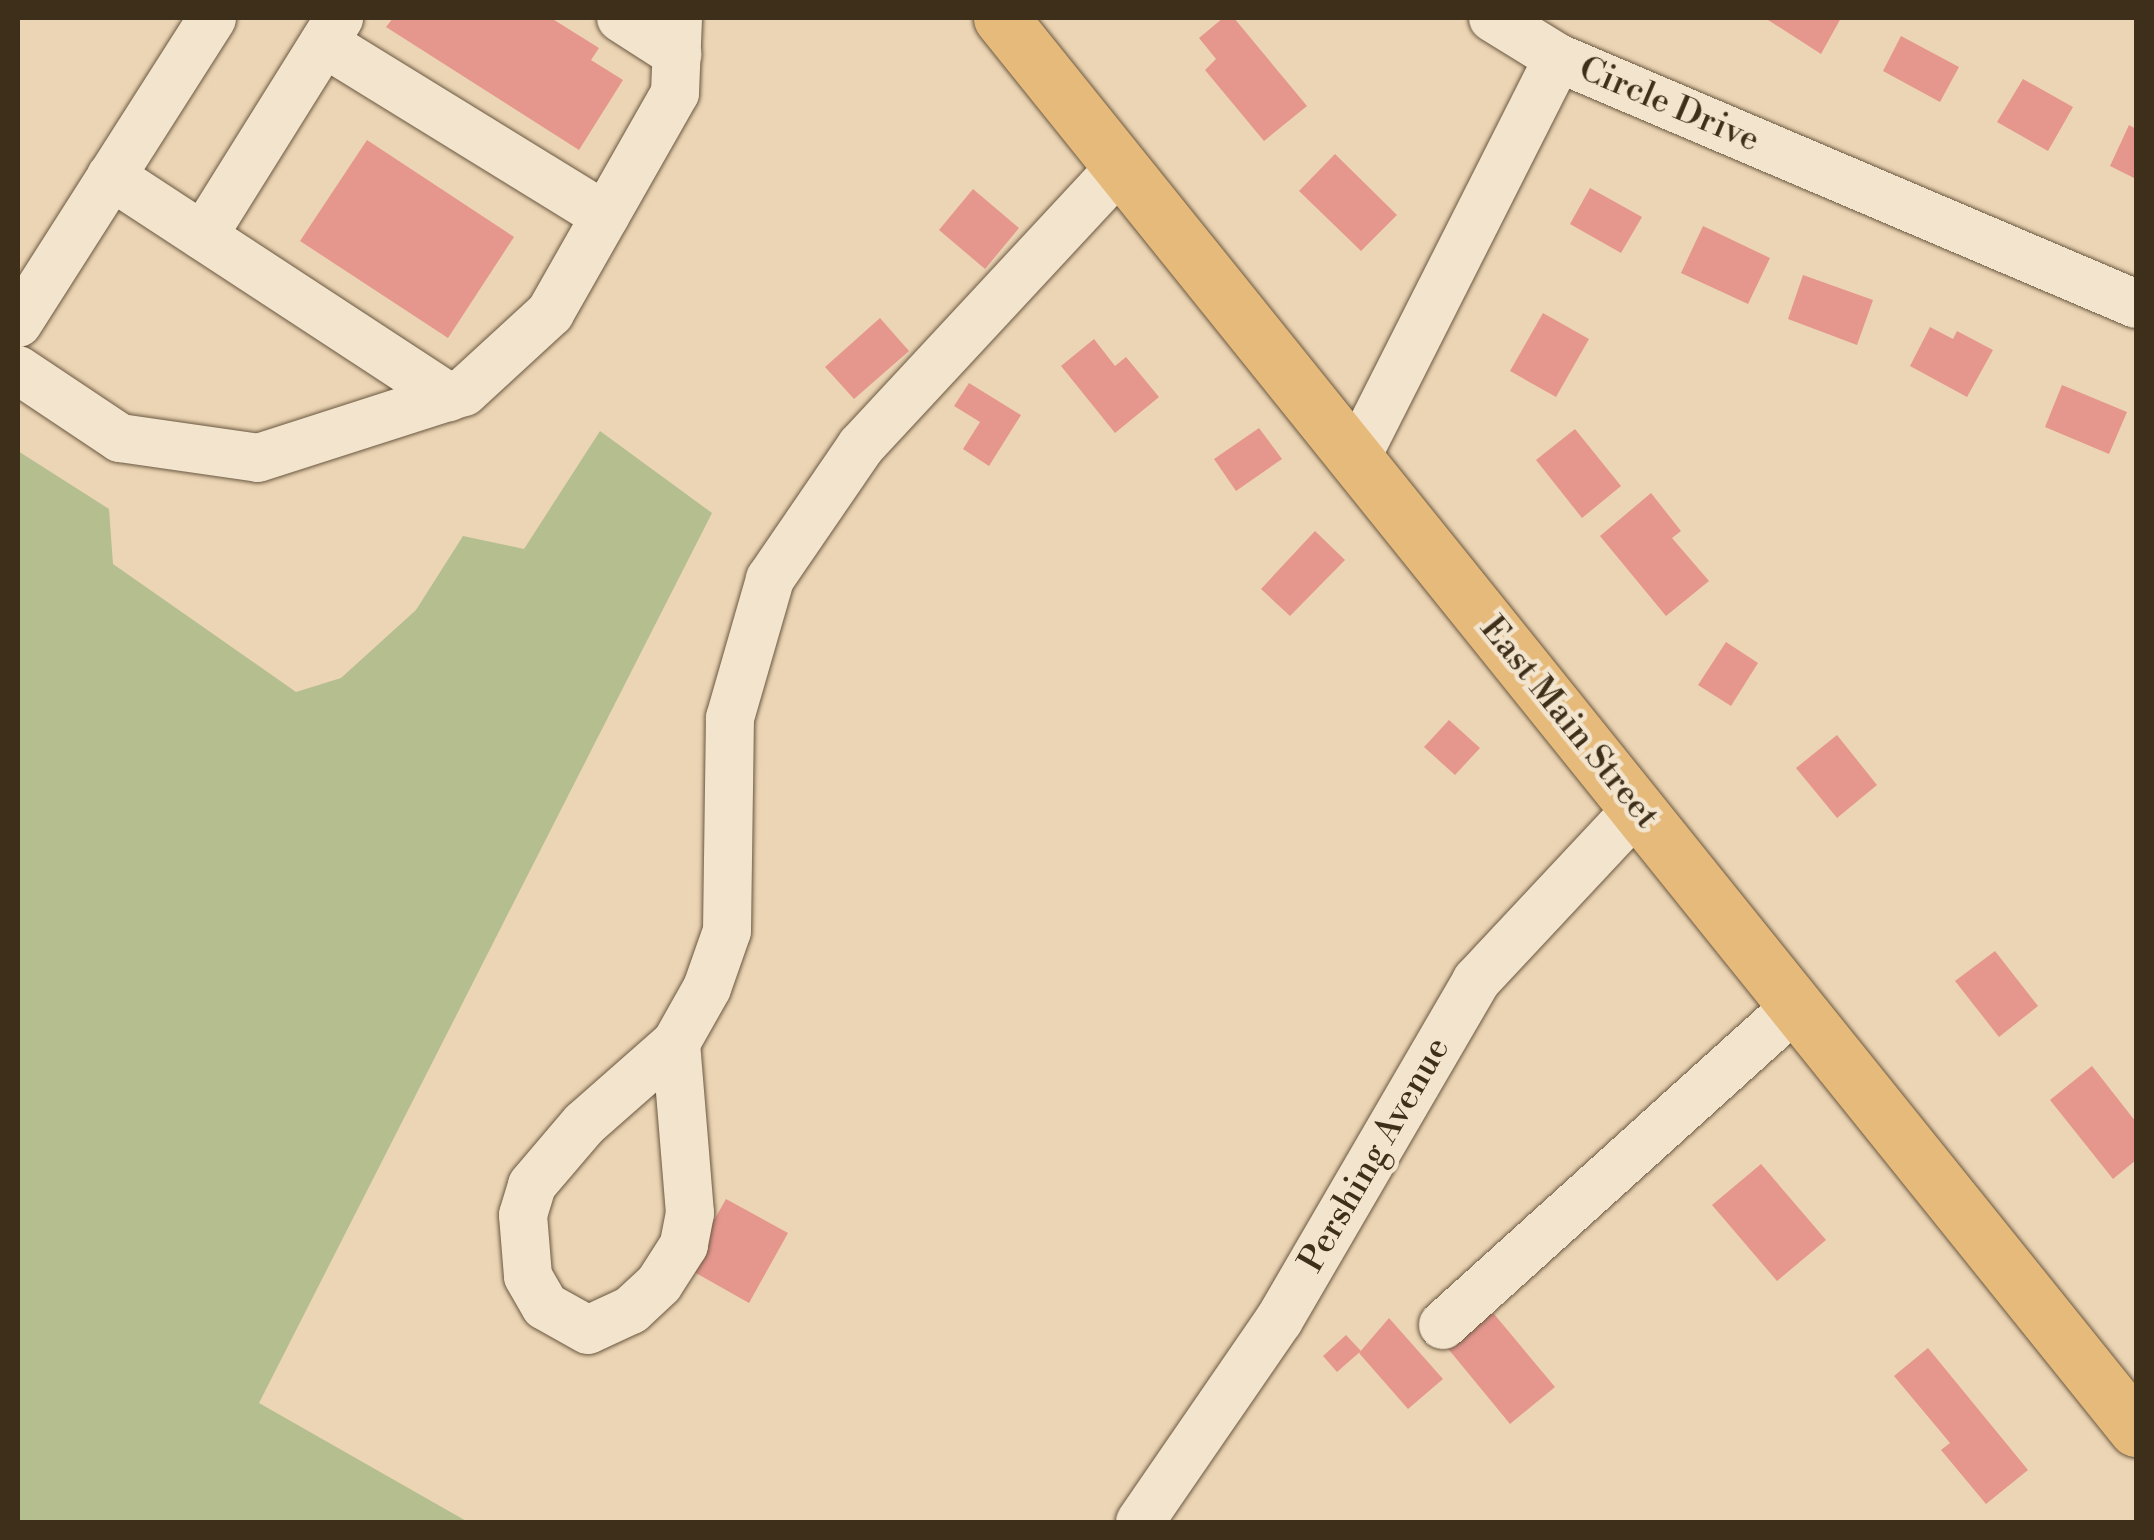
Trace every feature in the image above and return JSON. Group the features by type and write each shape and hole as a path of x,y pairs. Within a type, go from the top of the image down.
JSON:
{"highway":[{"name":"East Main Street","path":"1001,18 1796,1006 2133,1414"}],"street":[{"path":"18,322 212,18"},
{"path":"18,370 120,438 258,458 464,392 550,314 675,93 677,36 621,18"},
{"path":"1493,18 1558,58"},
{"path":"203,236 332,30 604,216"},
{"name":"Circle Drive","path":"1356,458 1558,58 2136,304"},
{"path":"676,1044 690,1213 684,1245 632,1310 588,1330 545,1306 528,1276 523,1216 532,1185 584,1124 676,1044 707,988 727,931 730,718 746,645 770,579 861,446 1122,165"},
{"path":"111,176 448,397"},
{"name":"Pershing Avenue","path":"1140,1522 1278,1320 1476,981 1638,809"},
{"path":"1443,1326 1796,1006"}],"green space":[{"path":"600,431 712,513 259,1403 468,1522 18,1522 18,451 109,509 113,564 296,692 341,678 416,610 463,536 524,549"}],"building":[{"path":"393,18 551,18 599,48 591,60 623,80 579,150 386,27"},
{"path":"1223,18 1234,18 1307,106 1264,141 1205,70 1216,59 1199,38"},
{"path":"1765,18 1841,18 1821,54"},
{"path":"1901,36 1959,67 1940,102 1883,71"},
{"path":"2023,79 2073,107 2048,151 1997,122"},
{"path":"2129,125 2136,129 2136,179 2110,166"},
{"path":"367,140 514,237 448,338 300,241"},
{"path":"1335,154 1397,215 1361,251 1299,191"},
{"path":"1590,188 1642,217 1621,253 1570,224"},
{"path":"973,189 1019,228 985,269 939,230"},
{"path":"1703,226 1770,258 1748,304 1681,273"},
{"path":"1803,275 1873,300 1857,345 1788,319"},
{"path":"1543,313 1589,339 1556,397 1510,371"},
{"path":"880,318 909,351 854,399 825,367"},
{"path":"1930,327 1953,339 1957,331 1993,350 1967,397 1910,366"},
{"path":"1094,339 1115,366 1126,357 1159,397 1115,433 1061,366"},
{"path":"969,383 1021,415 989,466 963,449 980,422 954,406"},
{"path":"2062,385 2127,412 2109,454 2045,427"},
{"path":"1259,428 1282,459 1236,491 1214,459"},
{"path":"1575,429 1621,486 1582,518 1536,460"},
{"path":"1651,493 1681,531 1672,538 1709,581 1666,616 1600,536"},
{"path":"1315,531 1345,560 1290,616 1261,589"},
{"path":"1726,642 1758,663 1731,706 1698,685"},
{"path":"1449,720 1480,748 1455,775 1424,747"},
{"path":"1837,735 1877,785 1837,818 1796,768"},
{"path":"1995,951 2038,1006 1999,1037 1955,981"},
{"path":"2092,1066 2136,1122 2136,1160 2113,1179 2050,1100"},
{"path":"1761,1164 1826,1240 1777,1281 1712,1205"},
{"path":"726,1199 788,1233 749,1303 687,1268"},
{"path":"1489,1308 1555,1387 1510,1424 1445,1345"},
{"path":"1389,1318 1443,1379 1408,1409 1359,1353"},
{"path":"1346,1335 1361,1351 1337,1372 1323,1356"},
{"path":"1928,1348 2028,1470 1986,1504 1941,1450 1950,1443 1894,1376"}]}
